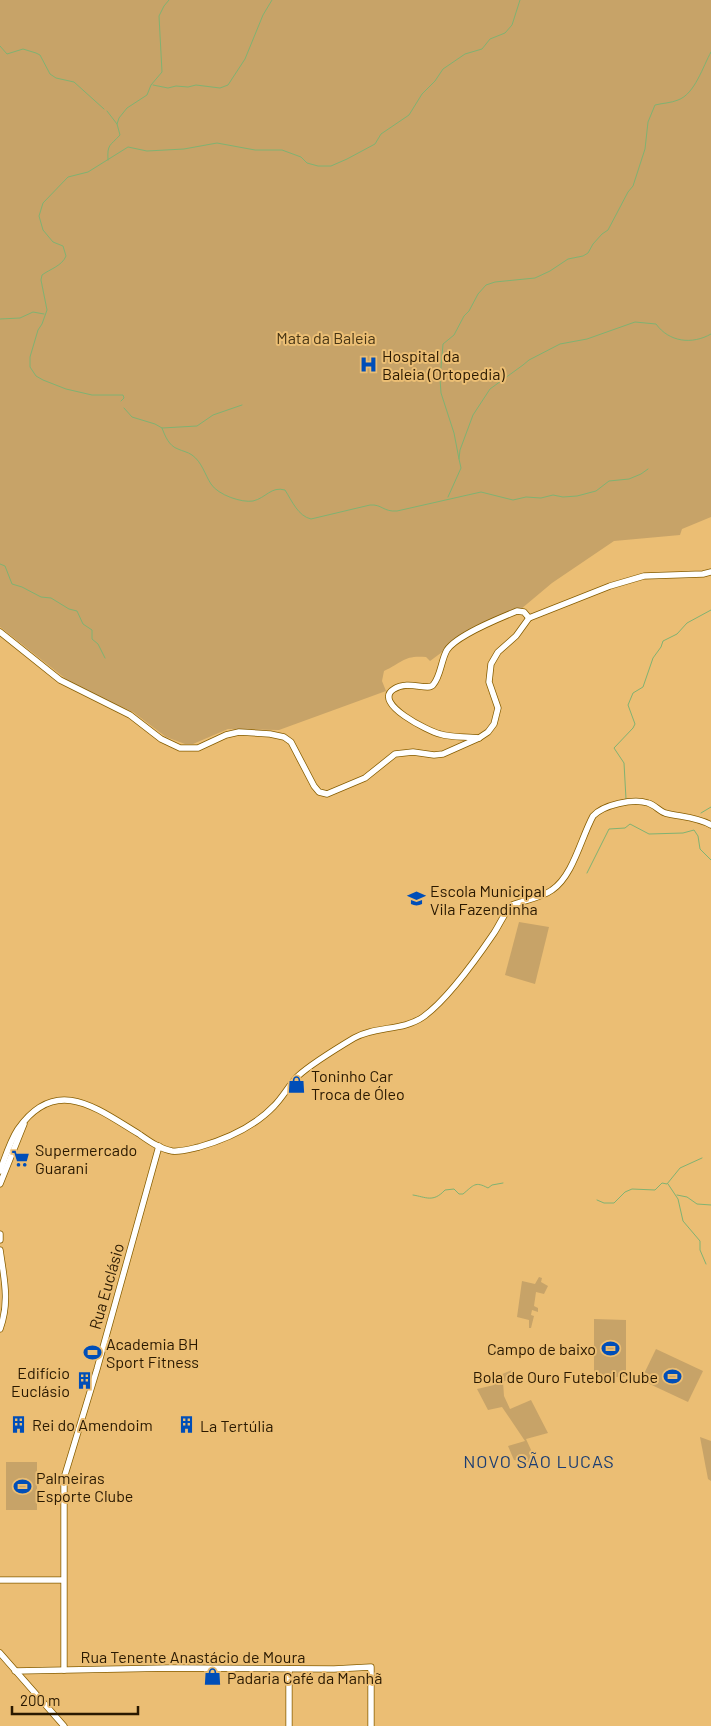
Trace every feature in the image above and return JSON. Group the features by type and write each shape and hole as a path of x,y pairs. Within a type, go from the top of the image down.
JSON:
{"street":[{"path":"0,632 60,680 130,715 160,739 180,748 198,748 226,735 239,732 284,737 291,742 314,786 324,794 355,784 366,778 395,754 413,752 434,755 443,754 488,732 494,724 498,708 489,682 491,664 498,652 516,636 529,618 610,586 644,576 703,574 711,572"},
{"path":"478,738 441,735 430,731 392,707 389,699 391,690 410,684 428,688 432,687 436,682 447,649 453,644 477,628 517,611 524,612 529,618"},
{"path":"0,1171 16,1132 40,1105 61,1100 78,1101 159,1146 171,1150 183,1150 210,1144 237,1133 256,1123 267,1113 298,1076 356,1037 407,1024 423,1017 462,976 512,905 553,890 566,876 593,816 605,808 618,804 642,802 653,805 665,813 700,820 711,825"},
{"path":"0,1184 25,1122"},
{"name":"Rua Euclásio","path":"64,1670 64,1478 97,1369 159,1146"},
{"path":"0,1234 0,1240"},
{"path":"0,1250 6,1298 5,1312 0,1329"},
{"path":"0,1580 63,1580"},
{"path":"0,1653 64,1726"},
{"name":"Rua Tenente Anastácio de Moura","path":"15,1670 371,1667 371,1726"},
{"path":"289,1669 290,1726"}],"green space":[{"name":"Mata da Baleia","path":"0,0 711,0 711,517 682,529 680,535 614,541 552,583 521,609 476,627 430,661 426,657 413,657 384,671 382,681 386,691 279,730 228,729 193,744 185,744 166,737 133,712 76,687 0,627"},
{"path":"519,922 549,927 535,984 505,975"},
{"path":"539,1277 542,1278 541,1282 548,1286 544,1294 536,1292 534,1306 538,1308 538,1312 532,1310 531,1315 534,1316 531,1328 529,1328 529,1320 517,1317 522,1281 535,1284"},
{"name":"Campo de baixo","path":"594,1319 626,1320 626,1377 594,1377"},
{"name":"Bola de Ouro Futebol Clube","path":"656,1349 703,1371 688,1402 641,1380"},
{"path":"512,1370 515,1376 503,1382 504,1396 510,1409 531,1400 548,1433 526,1439 537,1463 514,1460 508,1446 525,1441 502,1407 488,1410 477,1389 494,1385 493,1378"},
{"path":"700,1437 711,1441 711,1481 708,1479"},
{"name":"Palmeiras Esporte Clube","path":"6,1462 37,1462 37,1510 6,1510"}],"waterway":[{"path":"108,160 109,148 120,135 117,124 119,118 127,108 147,95 151,85 162,72 159,16 169,0"},
{"path":"153,85 168,88 196,85 220,88 228,85 245,59 263,15 272,0"},
{"path":"121,401 124,398 123,395 92,395 66,389 36,376 30,367 30,357 38,330 47,310 41,280 42,275 59,265 66,256 63,246 53,242 43,230 39,216 43,203 68,177 88,172 128,147 147,151 184,149 217,143 255,150 282,150 301,157 307,163 318,166 331,166 375,144 381,134 409,115 422,94 435,81 443,69 465,54 482,49 490,39 505,33 512,25 520,0"},
{"path":"0,46 7,54 23,49 40,55 50,74 56,78 74,82 104,109"},
{"path":"459,459 454,433 441,393 440,379 443,344 454,335 478,294 486,285 495,282 535,278 568,259 588,253 593,244 608,230 633,186 645,149 648,122 655,105 673,102 684,97 694,86 711,52"},
{"path":"107,111 117,124"},
{"path":"0,319 20,318 33,312 44,314"},
{"path":"448,497 461,468 460,450 473,415 490,389 529,360 560,344 587,339 635,322 656,324 667,335 681,340 696,340 711,334"},
{"path":"124,408 132,417 162,428 197,426 213,415 242,405"},
{"path":"162,428 172,446 195,458 211,484 219,492 243,501 253,501 272,491 285,490 302,515 311,519 370,505 397,511 481,492 513,500 553,495 563,497 577,496 596,491 609,481 629,479 648,469"},
{"path":"0,564 5,566 12,584 41,597 51,598 69,609 77,611 83,624 92,630 92,639 98,644 105,658"},
{"path":"626,799 624,763 614,748 635,724 628,705 633,693 643,687 653,658 663,641 677,634 687,623 711,610"},
{"path":"701,813 711,807"},
{"path":"587,873 609,829 625,828 630,824 649,834 683,833 694,830 698,836 700,849 711,860"},
{"path":"597,1200 604,1203 614,1203 625,1192 632,1189 655,1190 662,1183 667,1184 680,1168 702,1158"},
{"path":"413,1195 433,1198 445,1190 454,1189 459,1194 463,1194 477,1184 488,1188 492,1185 503,1183"},
{"path":"668,1184 678,1199 683,1221 700,1241 700,1250 706,1264"},
{"path":"677,1195 687,1197 697,1204 711,1205"}],"place":[{"name":"Hospital da Baleia (Ortopedia)","path":"368,364"},
{"name":"Escola Municipal Vila Fazendinha","path":"416,899"},
{"name":"Toninho Car Troca de Óleo","path":"297,1084"},
{"name":"Supermercado Guarani","path":"21,1158"},
{"name":"Campo de baixo","path":"610,1348"},
{"name":"Academia BH Sport Fitness","path":"92,1352"},
{"name":"Bola de Ouro Futebol Clube","path":"672,1376"},
{"name":"Edifício Euclásio","path":"84,1381"},
{"name":"Rei do Amendoim","path":"18,1424"},
{"name":"La Tertúlia","path":"186,1425"},
{"name":"Palmeiras Esporte Clube","path":"22,1486"},
{"name":"Padaria Café da Manhã","path":"213,1677"}],"district":[{"name":"NOVO SÃO LUCAS","path":"539,1461"}]}
